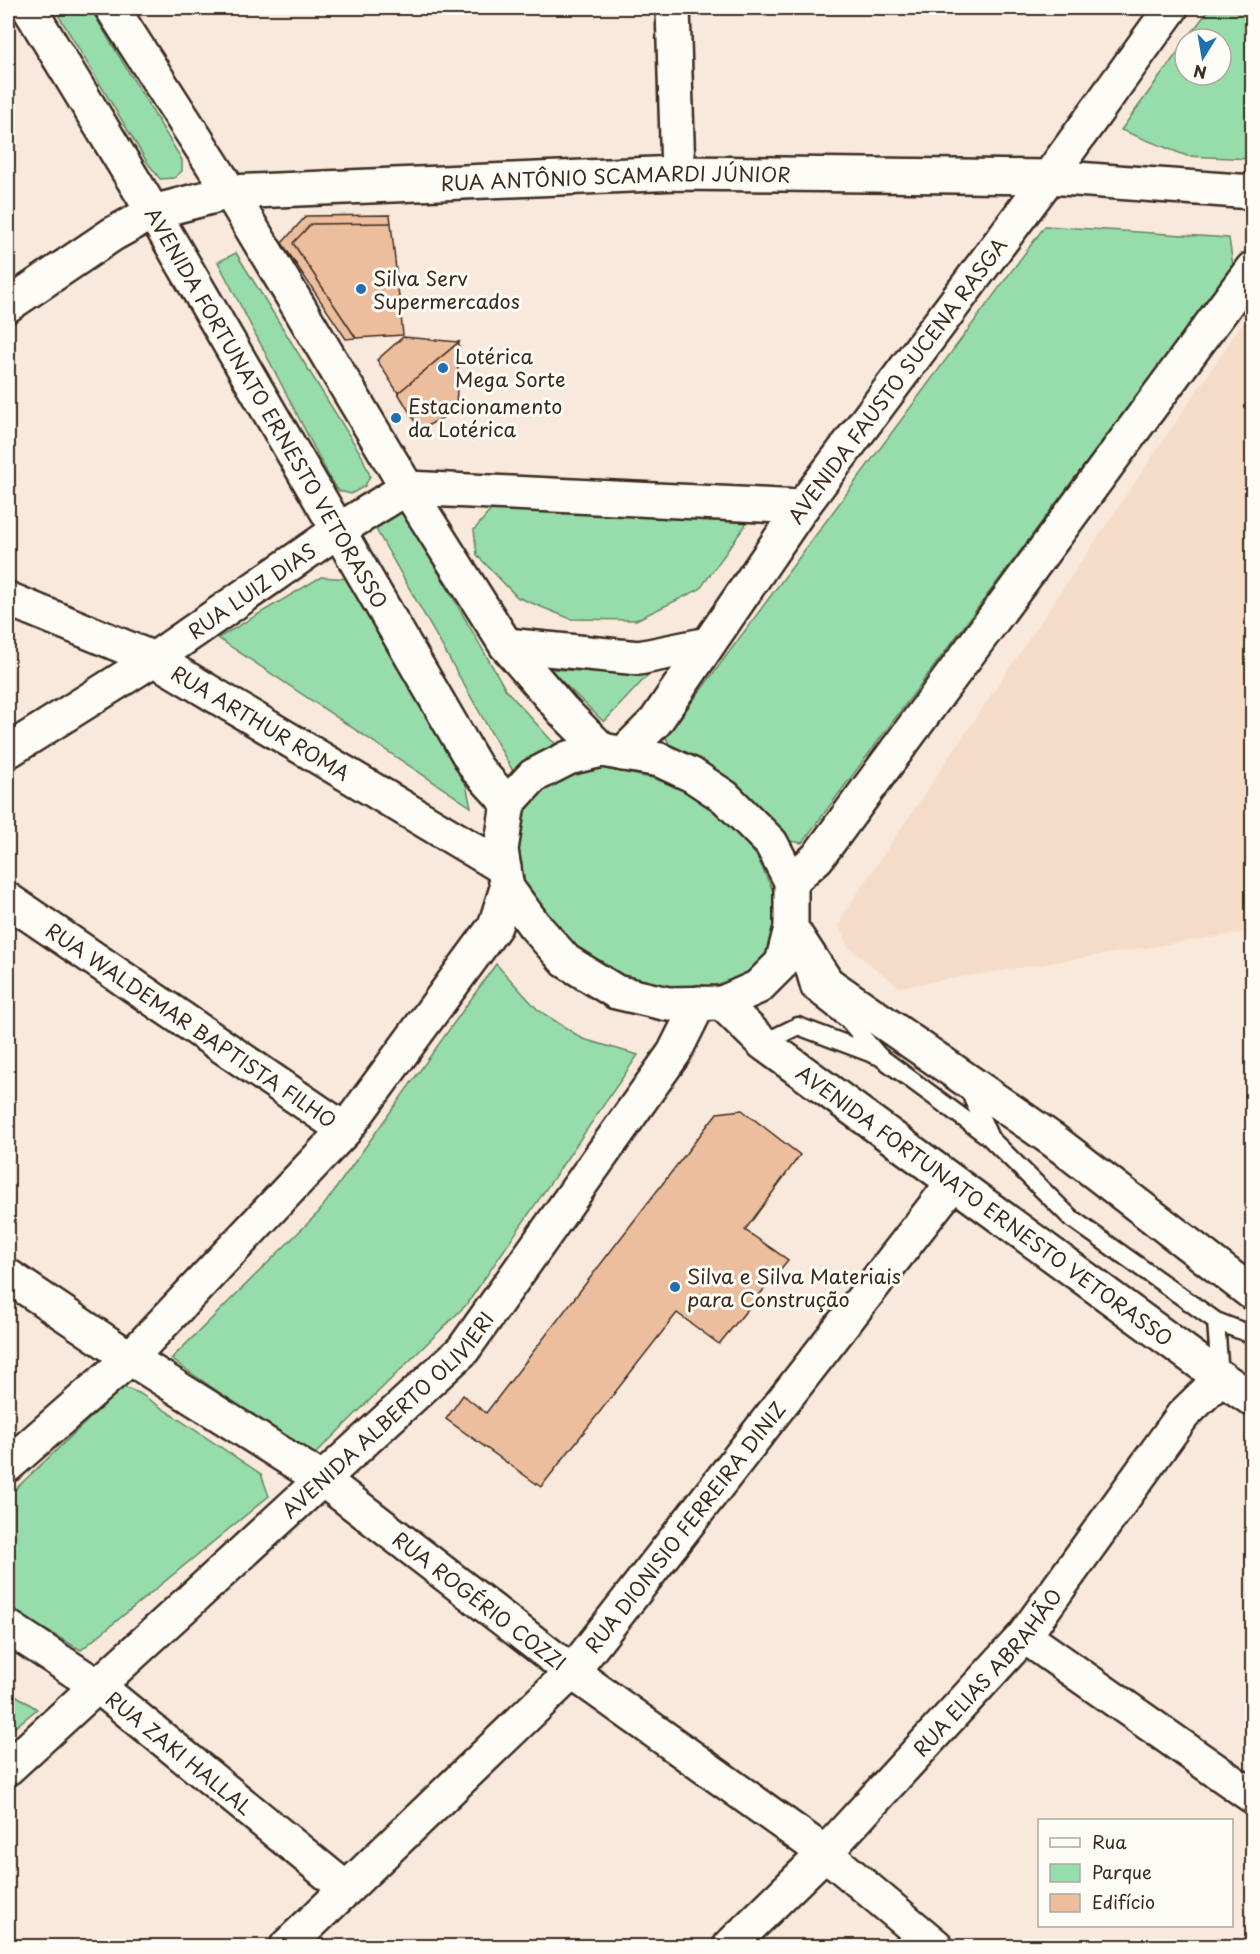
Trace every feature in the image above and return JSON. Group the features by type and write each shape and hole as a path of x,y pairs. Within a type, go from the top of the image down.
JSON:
{"main road":[{"name":"AVENIDA FORTUNATO ERNESTO VETORASSO","path":"29,8 153,212 477,769 508,803"},
{"path":"112,8 230,192 407,488 506,645 563,711 612,752"},
{"path":"673,8 678,173"},
{"name":"AVENIDA FAUSTO SUCENA RASGA","path":"612,752 656,721 802,507 1049,177 1171,8"},
{"name":"RUA ANTÔNIO SCAMARDI JÚNIOR","path":"8,305 113,234 153,212 230,192 678,173 1049,177 1252,192"},
{"path":"790,881 817,858 1252,269"},
{"path":"407,488 802,507"},
{"name":"RUA LUIZ DIAS","path":"8,751 154,659 337,531 407,488"},
{"name":"RUA ARTHUR ROMA","path":"8,598 154,659 505,878"},
{"path":"506,645 639,658 708,644"},
{"path":"8,1465 130,1358 345,1130 495,926 505,878 501,850 508,803 533,776 568,758 612,752 660,760 692,775 725,797 771,843 790,881 791,928 782,963 758,987 710,1003 668,1004 616,992 566,961 534,925 505,878"},
{"name":"RUA WALDEMAR BAPTISTA FILHO","path":"8,900 345,1130"},
{"path":"791,928 827,983 1053,1140 1252,1293"},
{"name":"AVENIDA FORTUNATO ERNESTO VETORASSO","path":"710,1003 953,1183 1252,1399"},
{"name":"AVENIDA ALBERTO OLIVIERI","path":"8,1768 99,1687 463,1350 710,1003"},
{"name":"RUA DIONISIO FERREIRA DINIZ","path":"287,1947 345,1888 572,1672 953,1183"},
{"name":"RUA ROGÉRIO COZZI","path":"8,1276 130,1358 323,1480 572,1672 825,1853 936,1947"},
{"name":"RUA ELIAS ABRAHÃO","path":"730,1947 825,1853 1024,1636 1183,1415 1221,1378"},
{"name":"RUA ZAKI HALLAL","path":"8,1627 99,1687 345,1888"},
{"path":"1024,1636 1252,1796"}],"lane":[{"path":"791,928 810,990 848,1020 879,1056 989,1137 1071,1218 1216,1321 1252,1335"},
{"path":"763,1043 798,1026 879,1056"},
{"path":"964,1079 989,1137"},
{"path":"1216,1321 1221,1378"}],"shaded area":[{"path":"1252,309 1252,931 899,987 847,946 839,926 846,910"}],"green space":[{"path":"54,8 90,8 182,160 182,171 174,178 160,179 147,162"},
{"path":"1210,8 1252,8 1252,159 1187,156 1121,130 1173,58 1173,87 1233,87 1233,27 1196,27"},
{"path":"1045,226 1229,238 1233,266 802,843 790,841 734,785 672,752 666,737"},
{"path":"236,253 362,456 370,476 365,486 351,494 339,491 332,482 218,262"},
{"path":"496,504 750,509 745,526 700,589 636,620 571,619 517,597 477,555 474,530"},
{"path":"403,511 506,690 551,740 572,755 514,773 373,524"},
{"path":"321,577 349,579 464,776 471,807 218,638"},
{"path":"549,669 648,675 604,722"},
{"path":"600,768 652,778 686,790 717,811 756,855 775,895 775,928 765,960 746,979 716,990 666,990 619,978 576,952 521,885 515,855 521,815 539,790 569,775"},
{"path":"496,964 538,1010 583,1039 638,1055 467,1304 312,1457 171,1359 319,1212"},
{"path":"123,1387 139,1393 261,1474 269,1496 81,1650 8,1609 8,1496"},
{"path":"8,1690 37,1709 8,1733"}],"building":[{"path":"390,215 391,223 311,224 293,243 356,338 346,339 282,243 306,216"},
{"name":"Silva Serv Supermercados","path":"391,223 403,335 356,338 293,243 311,224"},
{"path":"403,337 459,342 398,393 377,360"},
{"name":"Lotérica Mega Sorte","path":"459,342 456,410 420,430 398,393"},
{"name":"Silva e Silva Materiais para Construção","path":"742,1110 800,1155 745,1230 788,1260 719,1344 677,1313 541,1487 446,1419 463,1395 486,1413 717,1113"}],"place":[{"name":"Silva Serv Supermercados","path":"361,289"},
{"name":"Lotérica Mega Sorte","path":"443,368"},
{"name":"Estacionamento da Lotérica","path":"396,418"},
{"name":"Silva e Silva Materiais para Construção","path":"675,1287"}]}
